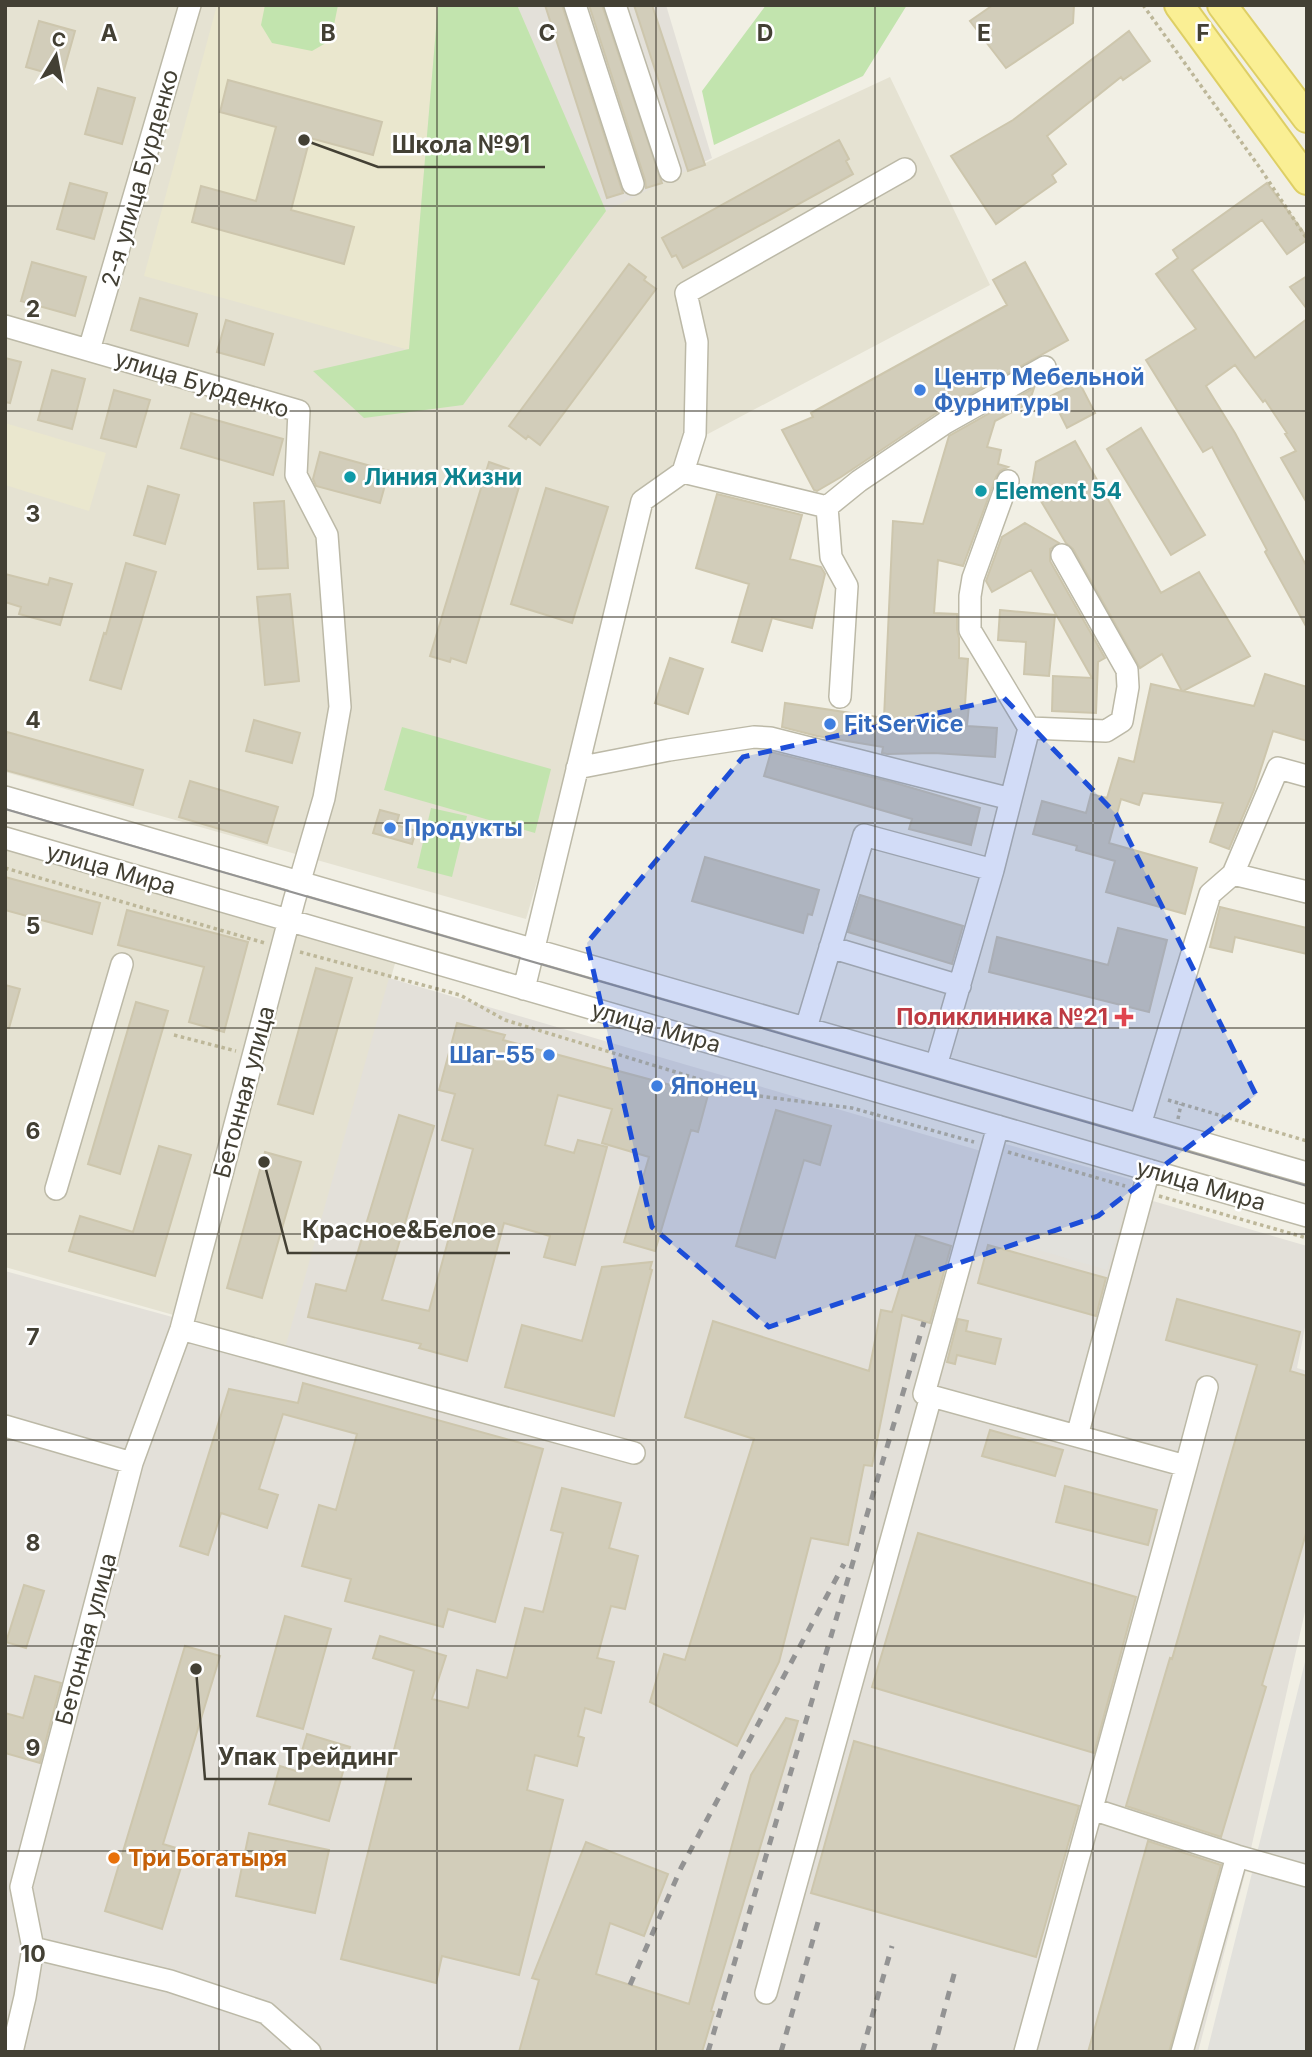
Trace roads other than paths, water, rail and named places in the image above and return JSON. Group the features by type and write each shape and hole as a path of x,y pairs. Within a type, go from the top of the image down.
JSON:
{"main road":[{"path":"1179,5 1307,180"},
{"path":"1222,5 1307,118"},
{"path":"1231,5 1252,48"}],"street":[{"name":"2-я улица Бурденко","path":"89,350 190,5"},
{"path":"575,5 633,184"},
{"path":"615,5 670,171"},
{"path":"524,989 642,501 683,472 695,434 697,342 686,292 905,169"},
{"name":"улица Бурденко","path":"5,326 299,411 296,475 327,536 340,707 324,798 300,882"},
{"path":"827,507 859,481 945,423 1045,368"},
{"path":"683,472 827,507"},
{"path":"936,1066 993,870 1029,729 970,630 973,578 1009,481"},
{"path":"827,507 831,557 847,586 840,697"},
{"path":"1029,729 1106,731 1122,721 1128,687 1127,670 1062,555"},
{"path":"578,768 681,748 754,737 770,738 1011,799"},
{"path":"1140,1125 1210,894 1233,873 1278,768 1307,776"},
{"name":"улица Мира","path":"5,797 1307,1173"},
{"path":"806,1028 864,835 993,870"},
{"name":"улица Мира","path":"5,838 1307,1216"},
{"path":"1233,873 1307,892"},
{"name":"Бетонная улица","path":"33,1948 21,1886 132,1463 181,1329 300,882"},
{"path":"830,947 960,986"},
{"path":"57,1189 122,964"},
{"path":"998,1126 924,1394 1186,1466"},
{"path":"1077,1436 1149,1170"},
{"path":"181,1329 634,1453"},
{"path":"1025,2052 1208,1387"},
{"path":"766,1993 931,1396"},
{"path":"5,1426 132,1463"},
{"path":"1092,1809 1237,1856 1307,1875"},
{"path":"1182,2052 1237,1856"},
{"path":"12,2052 33,1948 170,1981 266,2013 310,2052"}],"tram line":[{"path":"5,809 1307,1186"}],"railway":[{"path":"708,2052 924,1322"},
{"path":"630,1985 681,1868 844,1564"},
{"path":"781,2052 818,1922"},
{"path":"862,2052 892,1946"},
{"path":"933,2052 956,1967"}],"place":[{"name":"Школа №91","path":"304,140"},
{"name":"Центр Мебельной Фурнитуры","path":"920,390"},
{"name":"Линия Жизни","path":"350,477"},
{"name":"Element 54","path":"981,491"},
{"name":"Fit Service","path":"830,724"},
{"name":"Продукты","path":"390,828"},
{"name":"Поликлиника №21","path":"1124,1017"},
{"name":"Шаг-55","path":"549,1055"},
{"name":"Японец","path":"657,1086"},
{"name":"Красное&Белое","path":"264,1162"},
{"name":"Упак Трейдинг","path":"196,1669"},
{"name":"Три Богатыря","path":"114,1858"}]}
